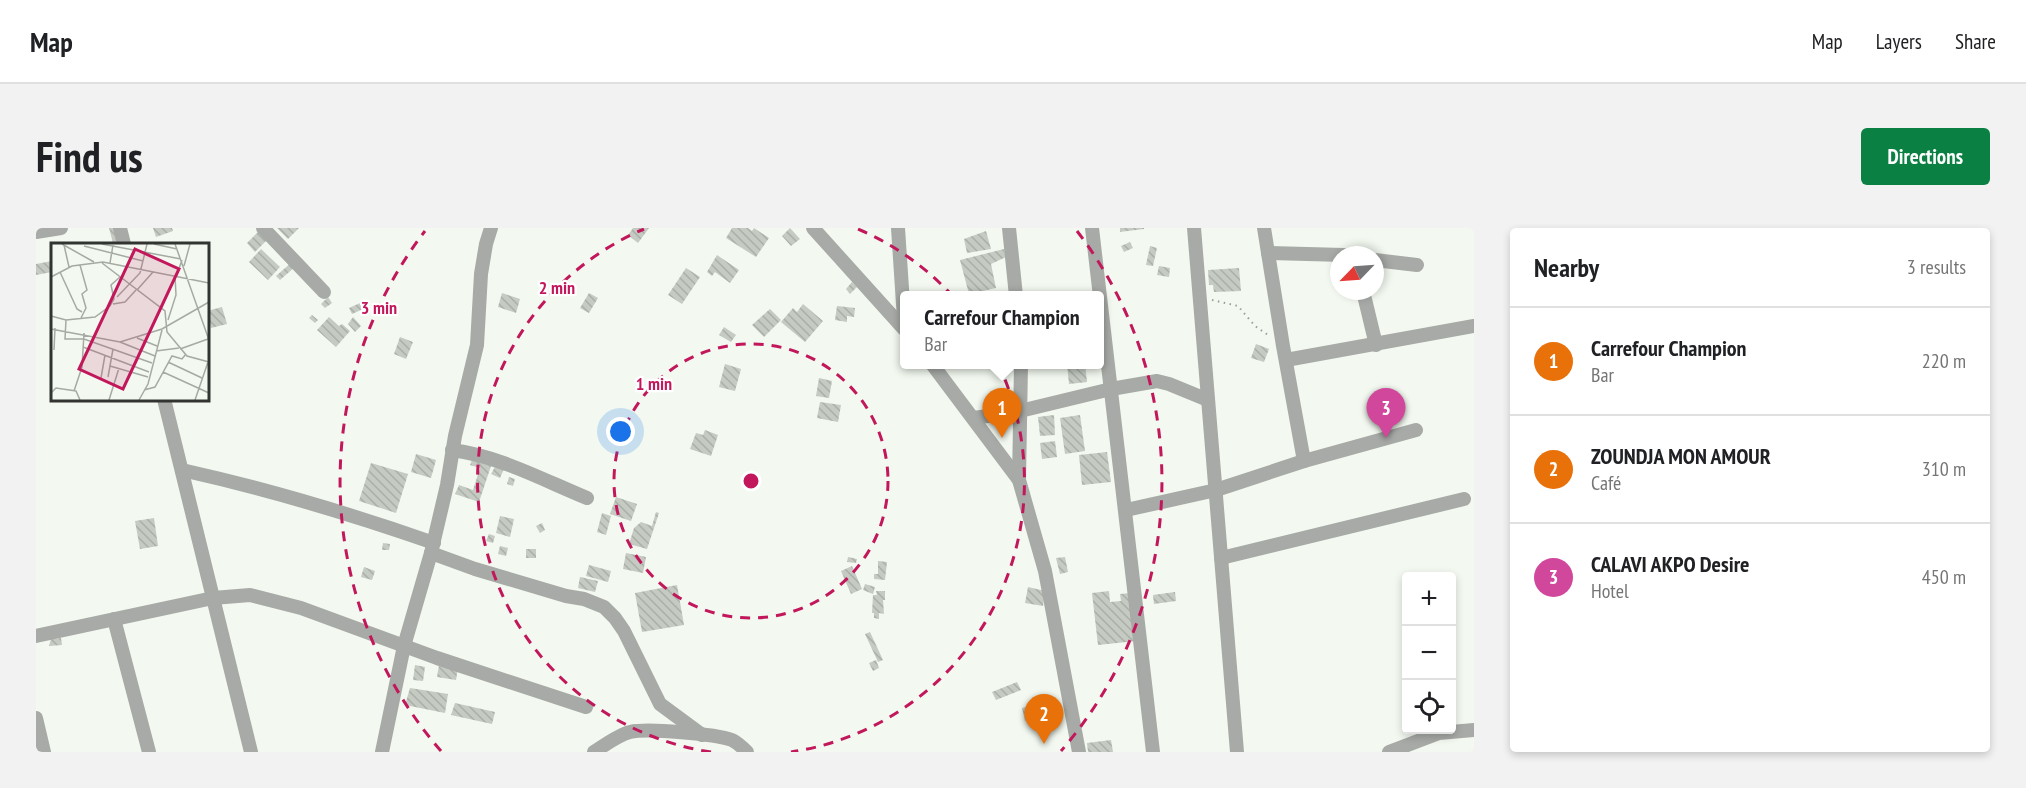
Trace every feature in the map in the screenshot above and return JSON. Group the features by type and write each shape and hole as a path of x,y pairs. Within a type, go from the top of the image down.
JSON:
{"street":[{"path":"36,232 61,228"},
{"path":"120,228 124,243"},
{"path":"263,228 324,292"},
{"path":"382,752 404,646 432,548 477,345 481,274 491,228"},
{"path":"813,228 900,325"},
{"path":"898,228 902,291"},
{"path":"1009,228 1015,291"},
{"path":"1092,228 1099,291"},
{"path":"1194,228 1237,752"},
{"path":"1264,228 1304,461"},
{"path":"1268,253 1330,255"},
{"path":"1384,261 1417,265"},
{"path":"1365,300 1376,345"},
{"path":"1286,360 1474,326"},
{"path":"1104,329 1153,752"},
{"path":"936,369 1019,480"},
{"path":"1021,369 1019,480 1045,571 1079,752"},
{"path":"974,418 1020,411 1111,388 1157,381 1208,400"},
{"path":"164,400 251,752"},
{"path":"1126,510 1215,490 1304,461 1416,430"},
{"path":"452,450 498,461 586,498"},
{"path":"182,470 261,488 379,524 475,569 566,596 584,598 604,607 624,631 660,704 702,735"},
{"path":"1221,558 1464,499"},
{"path":"36,636 213,598 250,595 301,608 404,646 586,707"},
{"path":"114,619 149,752"},
{"path":"36,718 44,752"},
{"path":"1389,752 1439,733 1474,730"},
{"path":"594,752 631,732 702,735 731,740 747,752"}],"path":[{"path":"1198,297 1238,306 1255,326 1283,345"}],"building":[{"path":"109,228 116,228 120,241 113,243"},
{"path":"153,228 172,228 173,231 156,237"},
{"path":"277,228 299,228 288,239"},
{"path":"633,228 649,228 638,243 628,235"},
{"path":"732,228 748,228 752,231 754,228 769,238 756,257 726,238"},
{"path":"790,228 800,239 791,246 782,236"},
{"path":"1120,228 1144,228 1144,229 1120,232"},
{"path":"261,229 269,238 255,252 247,243"},
{"path":"986,231 991,249 967,253 964,239"},
{"path":"1130,242 1133,248 1124,252 1121,246"},
{"path":"1150,246 1157,248 1153,266 1146,265"},
{"path":"261,249 280,267 268,280 249,262"},
{"path":"1004,249 1006,257 991,264 996,288 982,291 968,291 960,260"},
{"path":"717,255 739,270 730,283 715,272 712,276 707,272"},
{"path":"51,261 51,272 36,275 36,264"},
{"path":"292,262 296,266 280,280 276,276"},
{"path":"1159,266 1170,268 1169,277 1157,275"},
{"path":"686,268 700,277 682,304 668,295"},
{"path":"1239,268 1241,291 1214,292 1213,285 1209,285 1208,270"},
{"path":"852,282 857,287 850,294 846,289"},
{"path":"502,293 520,299 516,313 498,307"},
{"path":"589,293 598,298 589,313 580,308"},
{"path":"328,297 332,303 325,308 321,304"},
{"path":"360,303 363,309 352,314 349,308"},
{"path":"803,304 823,321 805,342 781,322 793,308 797,312"},
{"path":"837,306 855,308 854,317 847,316 847,322 835,320"},
{"path":"222,307 227,324 211,328 208,311"},
{"path":"770,309 781,320 764,337 752,325"},
{"path":"312,315 318,320 315,323 309,318"},
{"path":"329,317 339,326 342,324 350,331 336,347 317,330"},
{"path":"353,317 361,326 355,332 348,324"},
{"path":"724,327 736,335 731,342 719,335"},
{"path":"400,337 413,342 406,359 394,354"},
{"path":"1256,344 1269,349 1264,362 1251,358"},
{"path":"725,364 741,369 735,391 719,387"},
{"path":"1068,369 1086,369 1087,382 1069,384"},
{"path":"819,378 832,381 829,398 816,396"},
{"path":"820,402 841,405 838,422 817,418"},
{"path":"1054,415 1055,435 1040,436 1038,417"},
{"path":"1080,415 1085,451 1065,454 1060,418"},
{"path":"705,430 718,435 711,456 690,449 696,433 703,435"},
{"path":"1055,441 1057,457 1042,459 1040,443"},
{"path":"1107,452 1111,482 1082,485 1079,455"},
{"path":"416,454 436,460 431,478 411,472"},
{"path":"473,457 492,463 479,502 455,494 459,485 473,490 480,468 470,465"},
{"path":"371,463 408,474 396,513 359,501"},
{"path":"496,465 504,469 500,478 491,474"},
{"path":"509,477 515,479 513,486 507,484"},
{"path":"616,497 637,504 631,521 610,514"},
{"path":"656,512 659,513 647,549 629,544 634,528 641,522 652,526"},
{"path":"602,513 611,516 606,535 597,532"},
{"path":"500,516 514,519 510,537 496,533"},
{"path":"154,518 158,546 140,549 135,521"},
{"path":"542,523 545,530 540,533 536,526"},
{"path":"489,534 495,536 493,543 486,541"},
{"path":"383,543 390,544 389,550 382,550"},
{"path":"500,546 508,548 506,556 498,554"},
{"path":"526,549 536,549 536,558 526,558"},
{"path":"626,553 646,557 643,573 623,569"},
{"path":"848,557 857,559 856,563 847,562"},
{"path":"1065,557 1068,572 1060,574 1056,558"},
{"path":"878,561 887,562 885,580 874,579 874,574 878,574"},
{"path":"589,565 611,571 608,582 586,576"},
{"path":"852,566 862,589 851,594 841,571"},
{"path":"364,567 375,571 372,580 361,577"},
{"path":"580,577 598,581 595,592 578,588"},
{"path":"865,584 875,587 873,594 863,590"},
{"path":"677,585 684,625 642,632 635,593"},
{"path":"1028,587 1045,591 1043,606 1025,603"},
{"path":"876,591 885,591 884,614 879,613 879,619 874,618 874,613 872,613 873,595 877,595"},
{"path":"1109,591 1110,602 1121,601 1120,594 1130,593 1136,641 1098,645 1092,593"},
{"path":"1175,592 1176,601 1154,604 1153,595"},
{"path":"870,632 883,660 878,662 865,634"},
{"path":"61,638 62,645 49,646 51,639"},
{"path":"876,660 879,668 873,671 869,663"},
{"path":"415,665 425,667 423,681 413,680"},
{"path":"439,665 458,668 456,680 437,677"},
{"path":"1017,682 1021,690 996,700 992,692"},
{"path":"410,688 448,694 445,713 405,705"},
{"path":"455,703 495,712 492,724 451,715"},
{"path":"1033,705 1037,717 1025,721 1022,708"},
{"path":"1111,740 1113,752 1088,752 1087,743"}],"place":[{"name":"Carrefour Champion","path":"1002,438"},
{"name":"CALAVI AKPO Desire","path":"1386,438"},
{"name":"ZOUNDJA MON AMOUR","path":"1044,744"}]}
